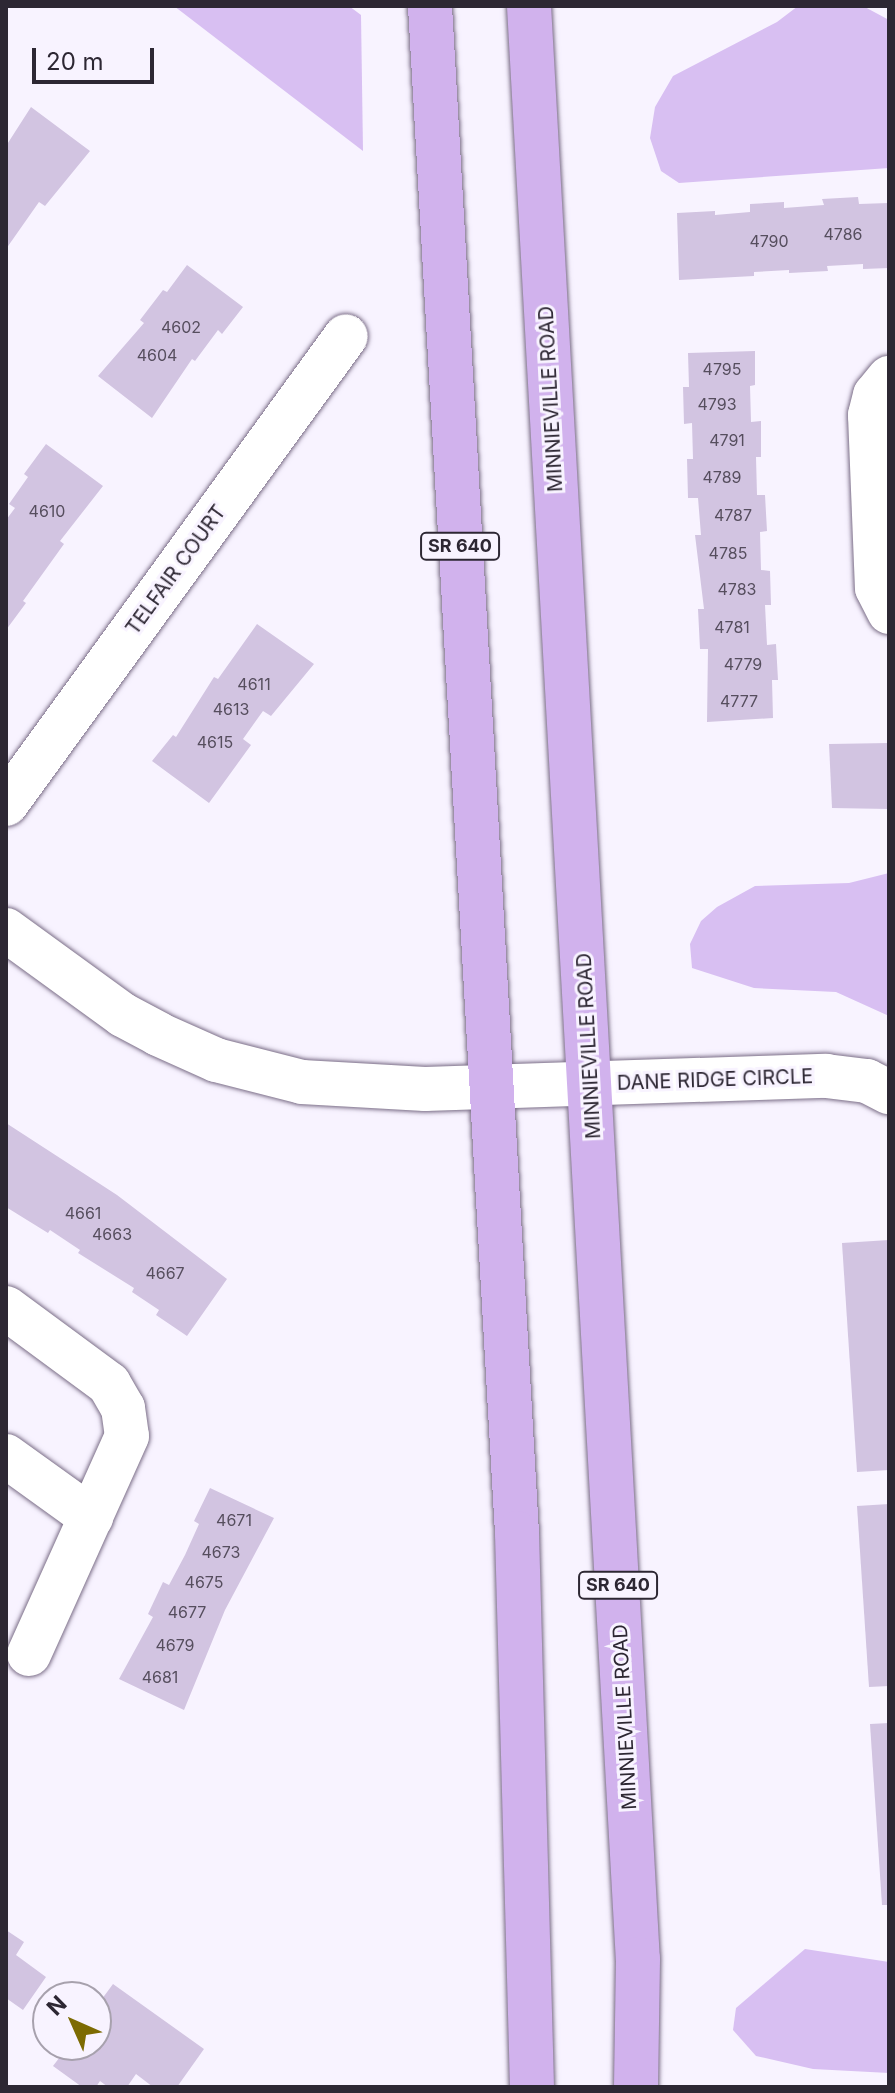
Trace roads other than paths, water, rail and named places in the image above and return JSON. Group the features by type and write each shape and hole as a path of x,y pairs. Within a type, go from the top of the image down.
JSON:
{"main road":[{"name":"SR 640","path":"430,6 517,1533 532,2087"},
{"name":"MINNIEVILLE ROAD","path":"529,6 638,1959 636,2087"}],"street":[{"name":"TELFAIR COURT","path":"6,804 346,336"},
{"path":"889,378 875,395 870,415 877,588 889,612"},
{"name":"DANE RIDGE CIRCLE","path":"6,930 123,1015 216,1060 302,1082 425,1089 826,1076 867,1081 889,1092"},
{"path":"6,1308 109,1384 123,1408 127,1436 29,1654"},
{"path":"6,1456 91,1517"}]}
